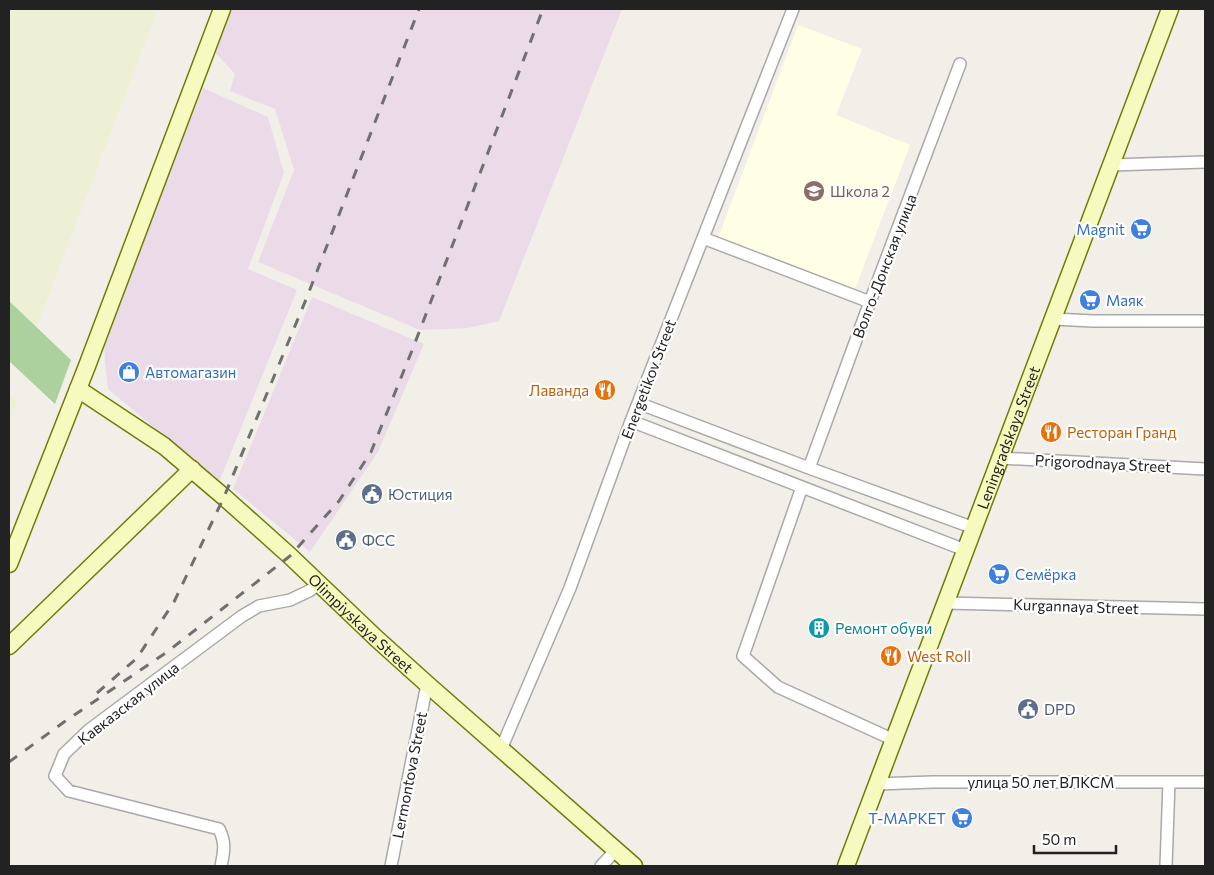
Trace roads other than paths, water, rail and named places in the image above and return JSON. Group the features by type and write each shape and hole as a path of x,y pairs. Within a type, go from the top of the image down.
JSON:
{"street":[{"path":"9,564 78,389 222,9"},
{"name":"Energetikov Street","path":"501,749 570,588 638,403 793,9"},
{"name":"Leningradskaya Street","path":"846,866 1170,9"},
{"name":"Волго-Донская улица","path":"809,468 960,64"},
{"path":"1111,165 1205,162"},
{"path":"703,238 870,302"},
{"path":"1053,319 1205,321"},
{"name":"Olimpiyskaya Street","path":"78,389 164,446 192,469 283,549 426,684 634,866"},
{"path":"638,403 974,528"},
{"path":"632,421 965,550"},
{"name":"Prigorodnaya Street","path":"1000,458 1205,469"},
{"path":"9,646 192,469"},
{"path":"802,487 743,656 778,687 894,740"},
{"name":"Кавказская улица","path":"220,866 225,846 219,829 69,791 55,776 64,754 89,730 242,616 259,606 290,600 319,584"},
{"name":"Kurgannaya Street","path":"946,602 1205,610"},
{"name":"Lermontova Street","path":"391,866 426,684"},
{"name":"улица 50 лет ВЛКСМ","path":"877,784 932,782 1205,782"},
{"path":"1166,866 1169,782"},
{"path":"601,866 616,850"}],"railway":[{"path":"97,693 137,658 174,602 224,497 307,297 419,9"},
{"path":"9,762 167,652 290,556 339,501 371,452 413,348 543,9"}],"place":[{"name":"Школа 2","path":"814,191"},
{"name":"Magnit","path":"1141,229"},
{"name":"Маяк","path":"1090,300"},
{"name":"Автомагазин","path":"129,372"},
{"name":"Лаванда","path":"605,390"},
{"name":"Ресторан Гранд","path":"1051,432"},
{"name":"Юстиция","path":"372,494"},
{"name":"ФСС","path":"346,540"},
{"name":"Семёрка","path":"999,574"},
{"name":"Ремонт обуви","path":"819,628"},
{"name":"West Roll","path":"891,656"},
{"name":"DPD","path":"1028,709"},
{"name":"Т-МАРКЕТ","path":"962,818"}]}
